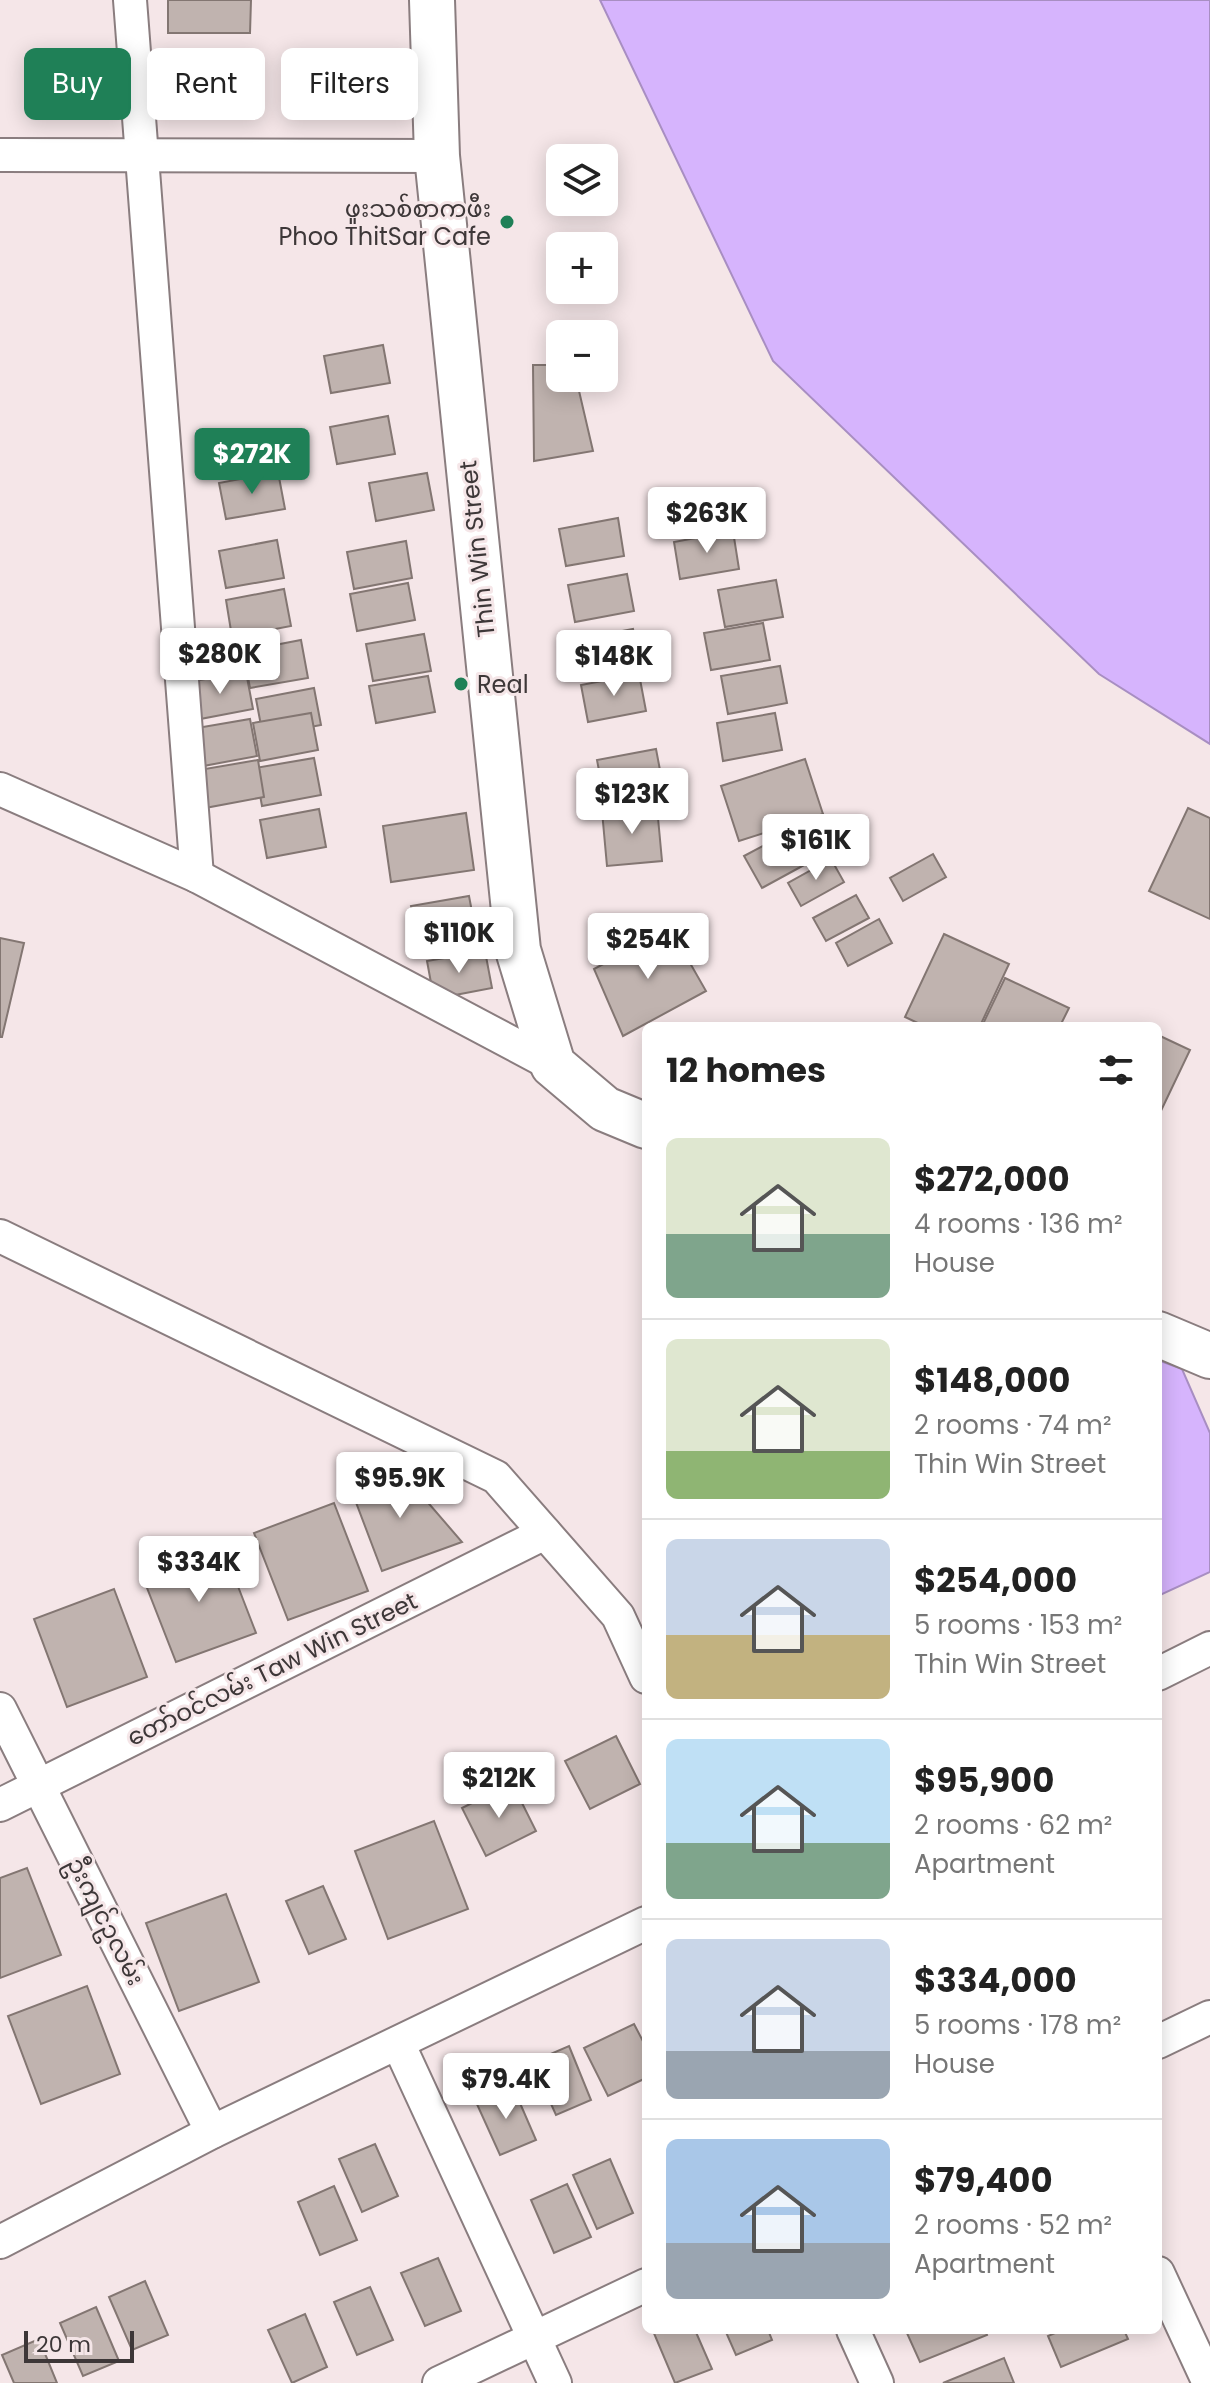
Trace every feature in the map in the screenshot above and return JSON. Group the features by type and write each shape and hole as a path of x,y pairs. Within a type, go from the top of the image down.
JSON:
{"main road":[{"name":"Thin Win Street","path":"432,0 437,156 518,950 553,1065"},
{"path":"553,1065 605,1109 642,1124"},
{"path":"1162,1336 1210,1356"}],"street":[{"path":"130,0 197,876"},
{"path":"0,155 437,156"},
{"path":"0,789 197,876 553,1065"},
{"path":"0,1236 496,1477 618,1616 642,1668"},
{"name":"တော်ဝင်လမ်း Taw Win Street","path":"0,1805 545,1533"},
{"path":"1162,1672 1210,1648"},
{"name":"ဦးကျင်ဥလမ်း","path":"0,1709 212,2132"},
{"path":"0,2242 212,2132 642,1925"},
{"path":"1162,2040 1210,2017"},
{"path":"398,2043 555,2383"},
{"path":"1162,2282 1209,2383"},
{"path":"439,2383 642,2287"},
{"path":"855,2334 877,2383"}],"shaded area":[{"path":"600,0 1210,0 1210,744 1099,674 773,361"},
{"path":"1162,1362 1182,1369 1210,1433 1210,1572 1162,1594"}],"building":[{"path":"168,0 251,0 250,33 168,33"},
{"path":"383,345 390,383 331,393 324,356"},
{"path":"533,365 546,365 546,392 579,392 593,451 534,461"},
{"path":"388,416 395,454 337,464 330,427"},
{"path":"278,472 285,509 226,519 219,483"},
{"path":"427,473 434,510 376,521 369,483"},
{"path":"618,518 624,556 566,566 559,529"},
{"path":"733,531 739,569 680,579 674,542"},
{"path":"277,540 284,578 226,588 219,551"},
{"path":"406,541 412,578 354,589 347,552"},
{"path":"627,574 634,611 575,622 568,585"},
{"path":"776,580 783,617 725,627 718,590"},
{"path":"408,583 415,620 357,631 350,594"},
{"path":"284,589 291,626 232,637 226,600"},
{"path":"763,623 770,660 711,670 704,633"},
{"path":"633,629 640,666 582,676 575,640"},
{"path":"424,634 431,671 373,681 366,644"},
{"path":"301,640 308,678 250,688 243,651"},
{"path":"780,666 787,703 728,714 721,676"},
{"path":"246,672 253,709 195,720 188,682"},
{"path":"639,674 646,711 588,722 581,685"},
{"path":"428,676 435,712 376,723 369,686"},
{"path":"314,688 321,725 263,736 256,699"},
{"path":"311,713 318,750 260,761 253,723"},
{"path":"775,713 782,750 723,761 717,723"},
{"path":"250,719 257,756 198,767 191,729"},
{"path":"656,749 663,786 604,797 597,760"},
{"path":"314,758 321,795 262,806 255,768"},
{"path":"805,759 823,814 739,841 721,786"},
{"path":"258,760 264,797 205,808 199,770"},
{"path":"657,807 662,861 607,866 602,811"},
{"path":"1188,808 1210,818 1210,919 1149,891"},
{"path":"319,809 326,847 267,858 260,820"},
{"path":"466,813 474,870 391,882 383,826"},
{"path":"823,814 839,846 762,888 744,856"},
{"path":"933,854 946,877 903,901 890,878"},
{"path":"831,859 844,882 801,906 788,883"},
{"path":"856,895 869,918 826,941 813,918"},
{"path":"469,896 476,933 418,943 411,906"},
{"path":"879,919 892,943 848,966 836,943"},
{"path":"670,928 706,991 649,1022 642,1022 642,1026 623,1036 594,969"},
{"path":"944,934 1009,964 982,1022 916,1022 905,1017"},
{"path":"0,938 24,943 2,1037 0,1037"},
{"path":"485,951 492,988 434,999 427,961"},
{"path":"1005,978 1069,1008 1062,1022 984,1022"},
{"path":"1162,1037 1190,1050 1162,1109"},
{"path":"399,1469 462,1542 382,1571 349,1484"},
{"path":"334,1503 368,1591 288,1620 254,1533"},
{"path":"222,1545 256,1633 176,1662 142,1575"},
{"path":"114,1589 147,1677 67,1707 34,1619"},
{"path":"616,1736 640,1784 590,1809 565,1761"},
{"path":"512,1783 536,1831 486,1856 462,1808"},
{"path":"434,1821 468,1909 388,1939 355,1851"},
{"path":"27,1868 61,1955 0,1978 0,1878"},
{"path":"323,1886 346,1939 309,1954 286,1901"},
{"path":"226,1894 259,1982 179,2011 146,1923"},
{"path":"87,1986 120,2074 41,2104 8,2016"},
{"path":"634,2024 642,2039 642,2080 608,2096 584,2048"},
{"path":"569,2046 591,2100 556,2115 532,2062"},
{"path":"513,2087 536,2140 500,2155 476,2102"},
{"path":"375,2144 398,2196 362,2212 339,2159"},
{"path":"610,2159 633,2213 597,2229 573,2175"},
{"path":"567,2184 591,2237 554,2253 531,2200"},
{"path":"334,2186 357,2240 320,2255 298,2202"},
{"path":"438,2258 461,2311 425,2326 401,2273"},
{"path":"145,2281 168,2335 132,2350 109,2297"},
{"path":"370,2287 393,2340 357,2355 334,2302"},
{"path":"96,2307 119,2361 83,2376 60,2323"},
{"path":"305,2314 327,2367 292,2383 268,2330"},
{"path":"654,2334 697,2334 712,2369 675,2383"},
{"path":"727,2334 770,2334 772,2340 736,2355"},
{"path":"907,2334 987,2334 987,2335 920,2362"},
{"path":"1126,2334 1128,2339 1061,2367 1048,2336"},
{"path":"39,2339 57,2383 14,2383 2,2355"},
{"path":"1004,2358 1014,2383 943,2383"}],"place":[{"name":"ဖူးသစ်စာကဖီး Phoo ThitSar Cafe","path":"507,222"},
{"name":"Real","path":"461,684"}]}
